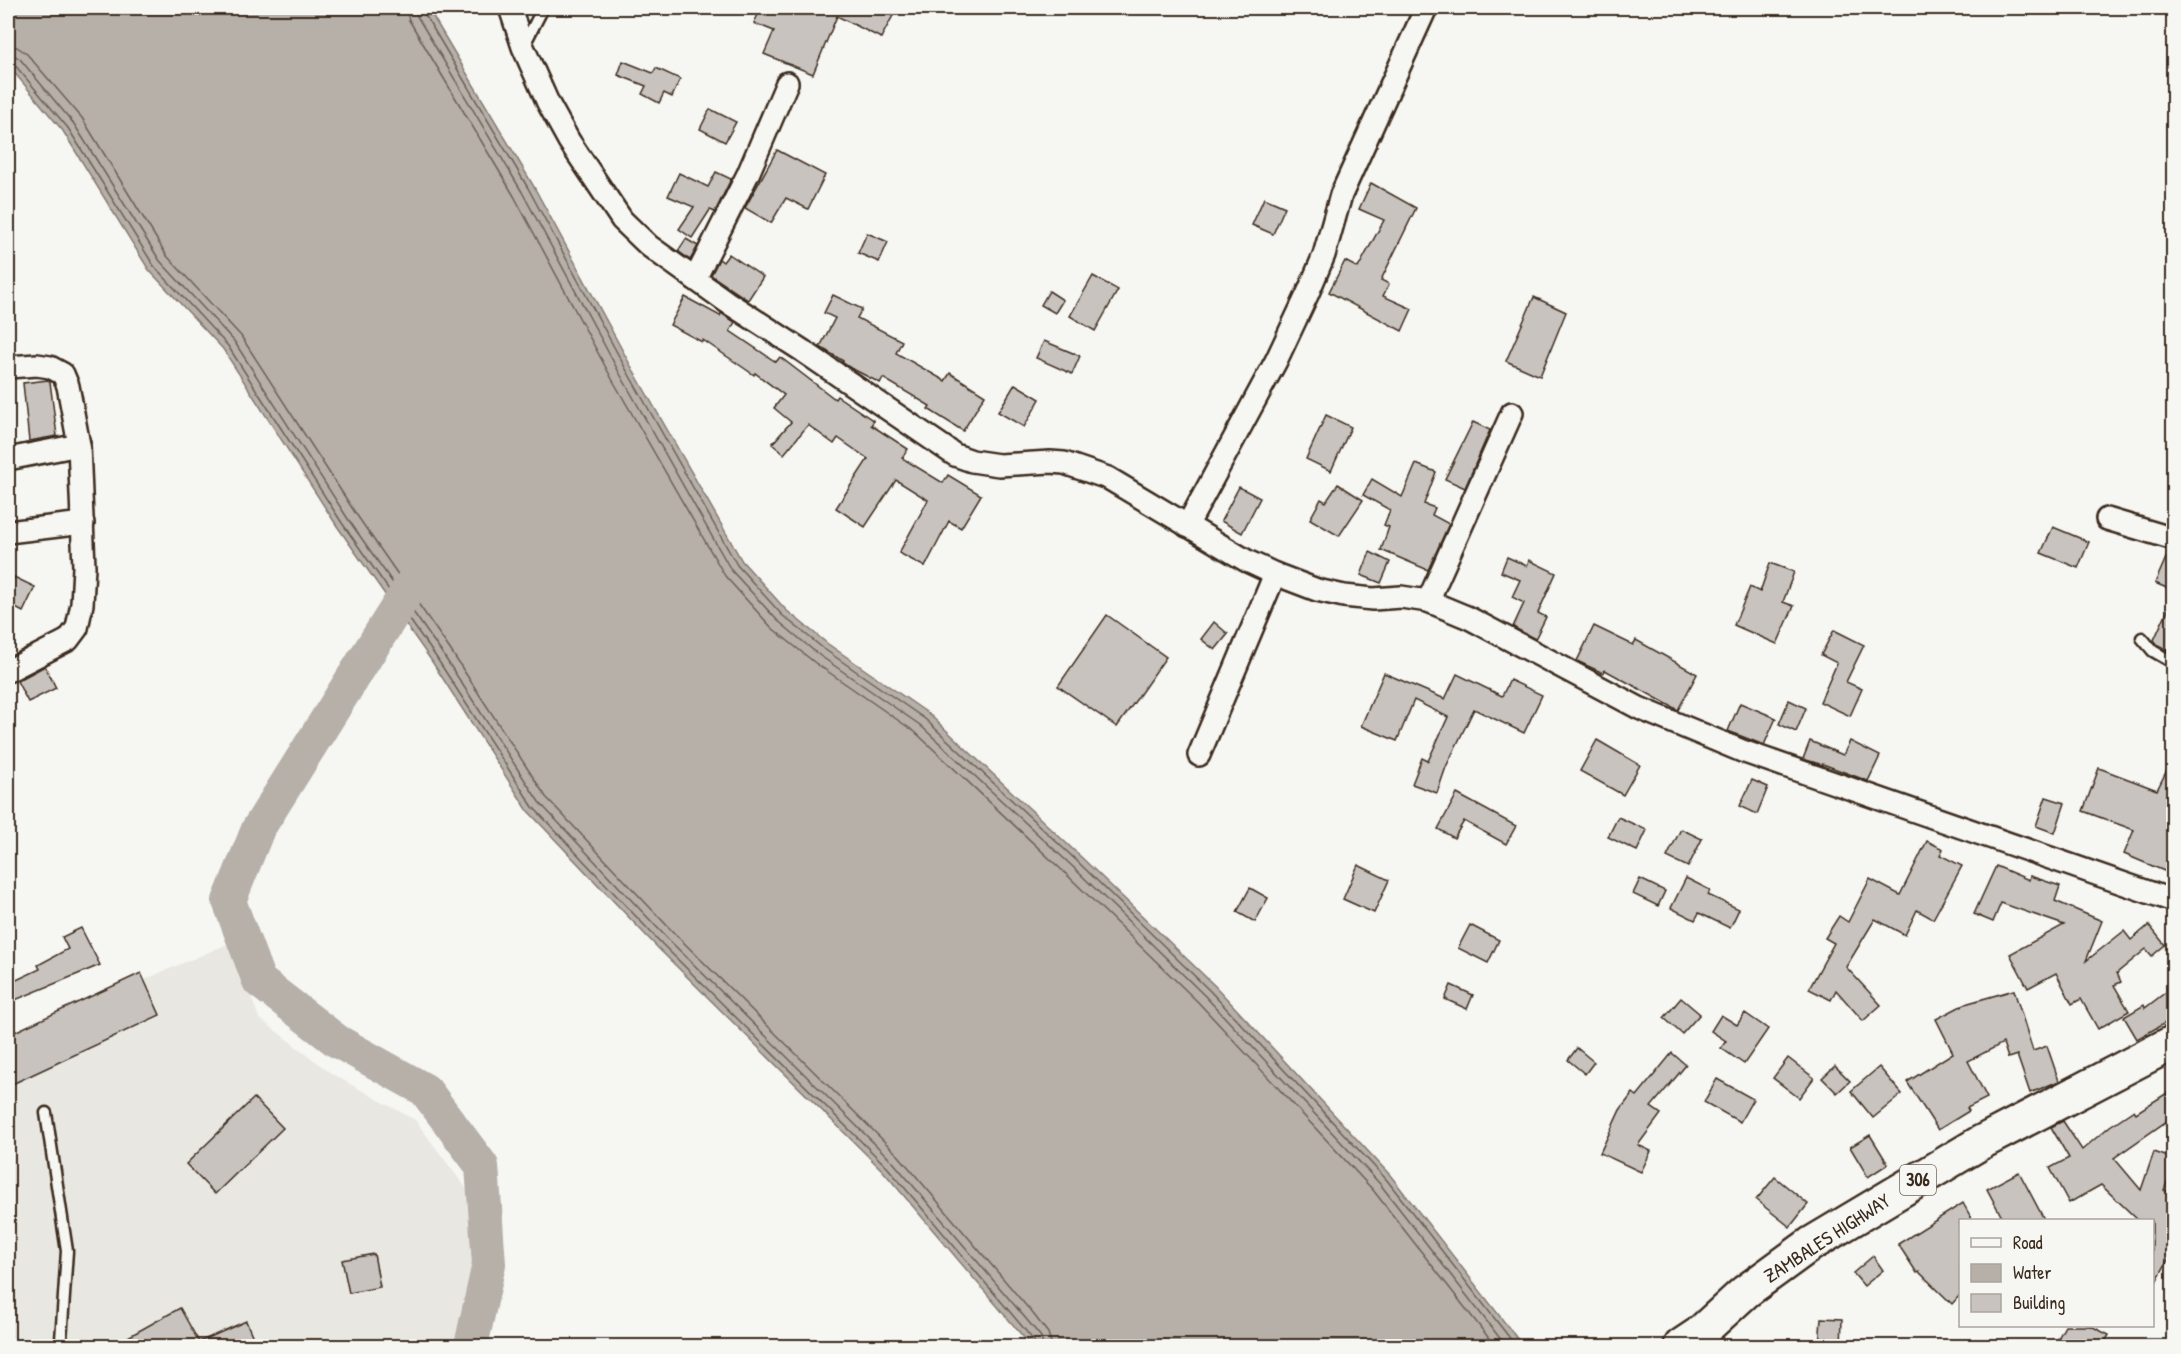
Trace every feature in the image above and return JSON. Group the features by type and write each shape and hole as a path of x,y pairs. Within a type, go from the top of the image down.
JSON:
{"main road":[{"name":"ZAMBALES HIGHWAY","path":"1681,1347 1699,1334 1745,1292 1811,1244 1980,1143 2174,1042"}],"street":[{"path":"510,8 523,47 548,103 569,141 622,220 648,246 955,455 979,463 999,465 1064,463 1108,478 1246,561 1275,574 1317,590 1344,596 1428,601 1469,618 1639,708 1742,751 2173,900"},
{"path":"1187,526 1271,372 1308,293 1324,255 1341,195 1426,8"},
{"path":"695,279 748,174 787,83"},
{"path":"8,367 50,367 63,374 70,396 79,445 84,567 82,604 77,628 68,640 8,672"},
{"path":"1428,601 1512,413"},
{"path":"8,459 79,445"},
{"path":"2107,519 2174,539"},
{"path":"8,532 83,523"},
{"path":"1199,755 1275,574"}],"lane":[{"path":"523,47 543,8"},
{"path":"2142,638 2152,651 2174,663"},
{"path":"46,1113 68,1251 59,1347"}],"shaded area":[{"path":"230,943 259,1018 332,1074 415,1120 468,1191 475,1284 461,1346 8,1346 8,1038"}],"water":[{"path":"8,8 428,8 533,185 632,368 742,561 786,610 828,644 929,714 1215,986 1390,1175 1523,1346 1031,1346 883,1171 658,948 528,811 431,660 337,526 223,349 149,270 63,131 8,65"}],"building":[{"path":"761,8 897,8 881,38 837,16 813,74 764,54 774,31 754,23"},
{"path":"623,61 653,73 656,68 680,79 672,97 664,93 659,103 642,94 646,86 618,75"},
{"path":"710,109 736,122 725,142 700,129"},
{"path":"777,150 825,175 808,209 786,198 771,223 745,208"},
{"path":"716,172 731,179 715,212 710,210 692,238 679,229 694,207 668,196 679,173 708,187"},
{"path":"1371,183 1416,208 1381,280 1389,284 1383,296 1412,309 1402,331 1329,292 1345,261 1358,268 1384,220 1359,209"},
{"path":"1264,198 1285,207 1273,234 1252,225"},
{"path":"867,233 888,242 879,262 858,253"},
{"path":"686,239 698,246 690,260 678,251"},
{"path":"729,254 763,277 748,300 711,275 719,259 723,262"},
{"path":"1093,276 1118,290 1095,331 1070,316"},
{"path":"1049,291 1063,300 1055,313 1041,305"},
{"path":"833,295 862,309 857,318 902,341 896,353 945,381 950,373 985,395 963,431 928,409 930,406 883,378 880,383 849,367 820,347 835,318 824,313"},
{"path":"685,297 735,322 730,331 776,362 780,357 835,399 837,396 874,421 871,425 908,449 902,458 943,483 948,475 981,495 961,528 949,521 925,567 899,553 928,500 896,480 865,527 836,508 868,459 838,438 834,444 808,425 784,454 772,444 791,422 774,408 784,395 755,373 754,375 703,340 702,342 670,325"},
{"path":"1534,297 1566,312 1540,376 1506,361"},
{"path":"1044,341 1080,356 1072,374 1036,358"},
{"path":"48,380 57,436 29,441 23,383"},
{"path":"1015,384 1040,399 1024,427 998,412"},
{"path":"1326,415 1351,427 1331,471 1306,459"},
{"path":"1473,422 1490,430 1465,488 1445,479"},
{"path":"1416,464 1436,472 1424,504 1435,508 1432,515 1449,524 1428,570 1381,550 1389,527 1384,525 1390,510 1363,495 1372,479 1402,497"},
{"path":"1338,484 1363,500 1339,536 1310,519 1321,499 1326,502"},
{"path":"1239,487 1260,498 1242,533 1221,521"},
{"path":"2053,527 2089,542 2078,568 2041,553"},
{"path":"2169,551 2174,551 2174,591 2155,583"},
{"path":"1370,552 1390,562 1381,583 1361,575"},
{"path":"1507,557 1527,566 1529,560 1556,573 1538,613 1546,617 1535,639 1513,627 1524,603 1512,597 1520,580 1501,572"},
{"path":"1770,563 1794,572 1783,602 1794,606 1777,644 1734,625 1750,587 1760,592"},
{"path":"14,577 35,587 23,612 8,604 8,591"},
{"path":"2174,596 2174,653 2158,645 2154,640"},
{"path":"1107,615 1166,657 1117,727 1058,686"},
{"path":"1214,622 1228,634 1215,650 1201,639"},
{"path":"1594,626 1633,645 1636,640 1697,674 1678,710 1605,670 1603,673 1577,661"},
{"path":"1834,630 1864,645 1846,682 1862,689 1850,716 1820,702 1837,663 1821,655"},
{"path":"45,666 56,688 28,702 17,681"},
{"path":"1384,673 1445,699 1457,674 1502,696 1510,680 1542,695 1524,733 1474,709 1446,767 1437,793 1412,784 1422,758 1428,761 1448,717 1414,700 1397,741 1361,726"},
{"path":"1789,700 1806,708 1796,732 1779,724"},
{"path":"1740,703 1776,718 1764,745 1728,731"},
{"path":"1597,740 1640,765 1623,795 1580,771"},
{"path":"1810,741 1843,755 1850,741 1880,756 1868,781 1803,759"},
{"path":"2174,756 2174,864 2169,873 2124,854 2134,830 2083,811 2099,768 2157,790"},
{"path":"1752,780 1768,787 1757,814 1740,806"},
{"path":"1457,794 1516,826 1506,844 1464,821 1454,838 1438,829"},
{"path":"2046,797 2065,803 2055,833 2036,826"},
{"path":"1618,817 1647,830 1637,851 1608,837"},
{"path":"1681,829 1702,839 1688,867 1667,857"},
{"path":"1927,841 1943,849 1940,855 1962,866 1933,919 1917,910 1905,935 1875,919 1846,967 1881,1005 1863,1021 1836,990 1831,1000 1809,989 1834,943 1825,938 1839,916 1848,922 1870,879 1900,895"},
{"path":"1358,865 1389,880 1374,913 1343,899"},
{"path":"1996,866 2029,880 2030,876 2060,886 2055,901 2102,921 2086,961 2124,931 2131,940 2149,925 2165,945 2152,956 2146,949 2117,973 2121,982 2114,985 2129,1011 2098,1029 2081,999 2072,1004 2056,973 2028,988 2010,954 2064,925 2001,903 1993,922 1974,914"},
{"path":"1686,878 1710,890 1708,895 1739,909 1730,928 1699,913 1695,920 1671,908"},
{"path":"1640,879 1665,891 1658,906 1633,894"},
{"path":"1250,888 1268,898 1255,922 1237,912"},
{"path":"1470,925 1499,940 1488,963 1458,948"},
{"path":"81,928 100,965 8,1003 8,984 40,969 38,965 68,949 62,937"},
{"path":"141,973 160,1015 8,1086 8,1035"},
{"path":"1451,985 1473,995 1467,1009 1445,999"},
{"path":"2174,986 2174,1018 2137,1039 2124,1017 2144,1005 2145,1008"},
{"path":"2014,990 2033,1051 2047,1046 2059,1081 2030,1093 2017,1055 2008,1058 2003,1043 1968,1061 1987,1098 1967,1108 1969,1111 1938,1130 1907,1082 1953,1053 1936,1019 1965,1004"},
{"path":"1681,998 1700,1014 1682,1034 1664,1018"},
{"path":"1745,1013 1768,1029 1744,1064 1721,1048 1726,1041 1711,1031 1721,1015 1737,1025"},
{"path":"1577,1048 1594,1062 1585,1074 1568,1060"},
{"path":"1672,1053 1686,1065 1651,1107 1661,1114 1638,1145 1651,1151 1641,1172 1600,1153 1620,1110 1633,1093 1637,1096"},
{"path":"1788,1058 1814,1078 1799,1098 1773,1078"},
{"path":"1835,1066 1850,1081 1837,1093 1822,1078"},
{"path":"1879,1067 1902,1094 1873,1118 1851,1091"},
{"path":"1717,1079 1753,1099 1740,1122 1704,1102"},
{"path":"2167,1093 2174,1102 2174,1116 2114,1158 2141,1190 2154,1152 2174,1159 2174,1166 2164,1190 2174,1194 2174,1249 2154,1285 2154,1219 2137,1219 2101,1185 2069,1203 2050,1168 2069,1158 2051,1127 2063,1121 2082,1150 2110,1126 2134,1110 2136,1113"},
{"path":"254,1098 283,1128 215,1194 186,1164"},
{"path":"1870,1135 1888,1164 1868,1177 1850,1147"},
{"path":"2019,1172 2044,1219 2003,1219 1987,1189"},
{"path":"1775,1177 1808,1204 1790,1227 1756,1200"},
{"path":"1963,1203 1972,1219 1959,1219 1959,1296 1952,1304 1919,1272 1917,1273 1898,1244"},
{"path":"374,1254 380,1287 349,1293 342,1260"},
{"path":"1873,1256 1883,1270 1864,1286 1853,1273"},
{"path":"180,1308 199,1342 246,1321 257,1347 110,1347"},
{"path":"1821,1318 1842,1319 1841,1347 1819,1347"},
{"path":"2064,1327 2093,1327 2109,1335 2102,1347 2065,1347 2056,1342"}],"waterway":[{"path":"421,569 258,829 229,901 259,981 337,1041 425,1090 482,1166 489,1264 471,1346"}]}
